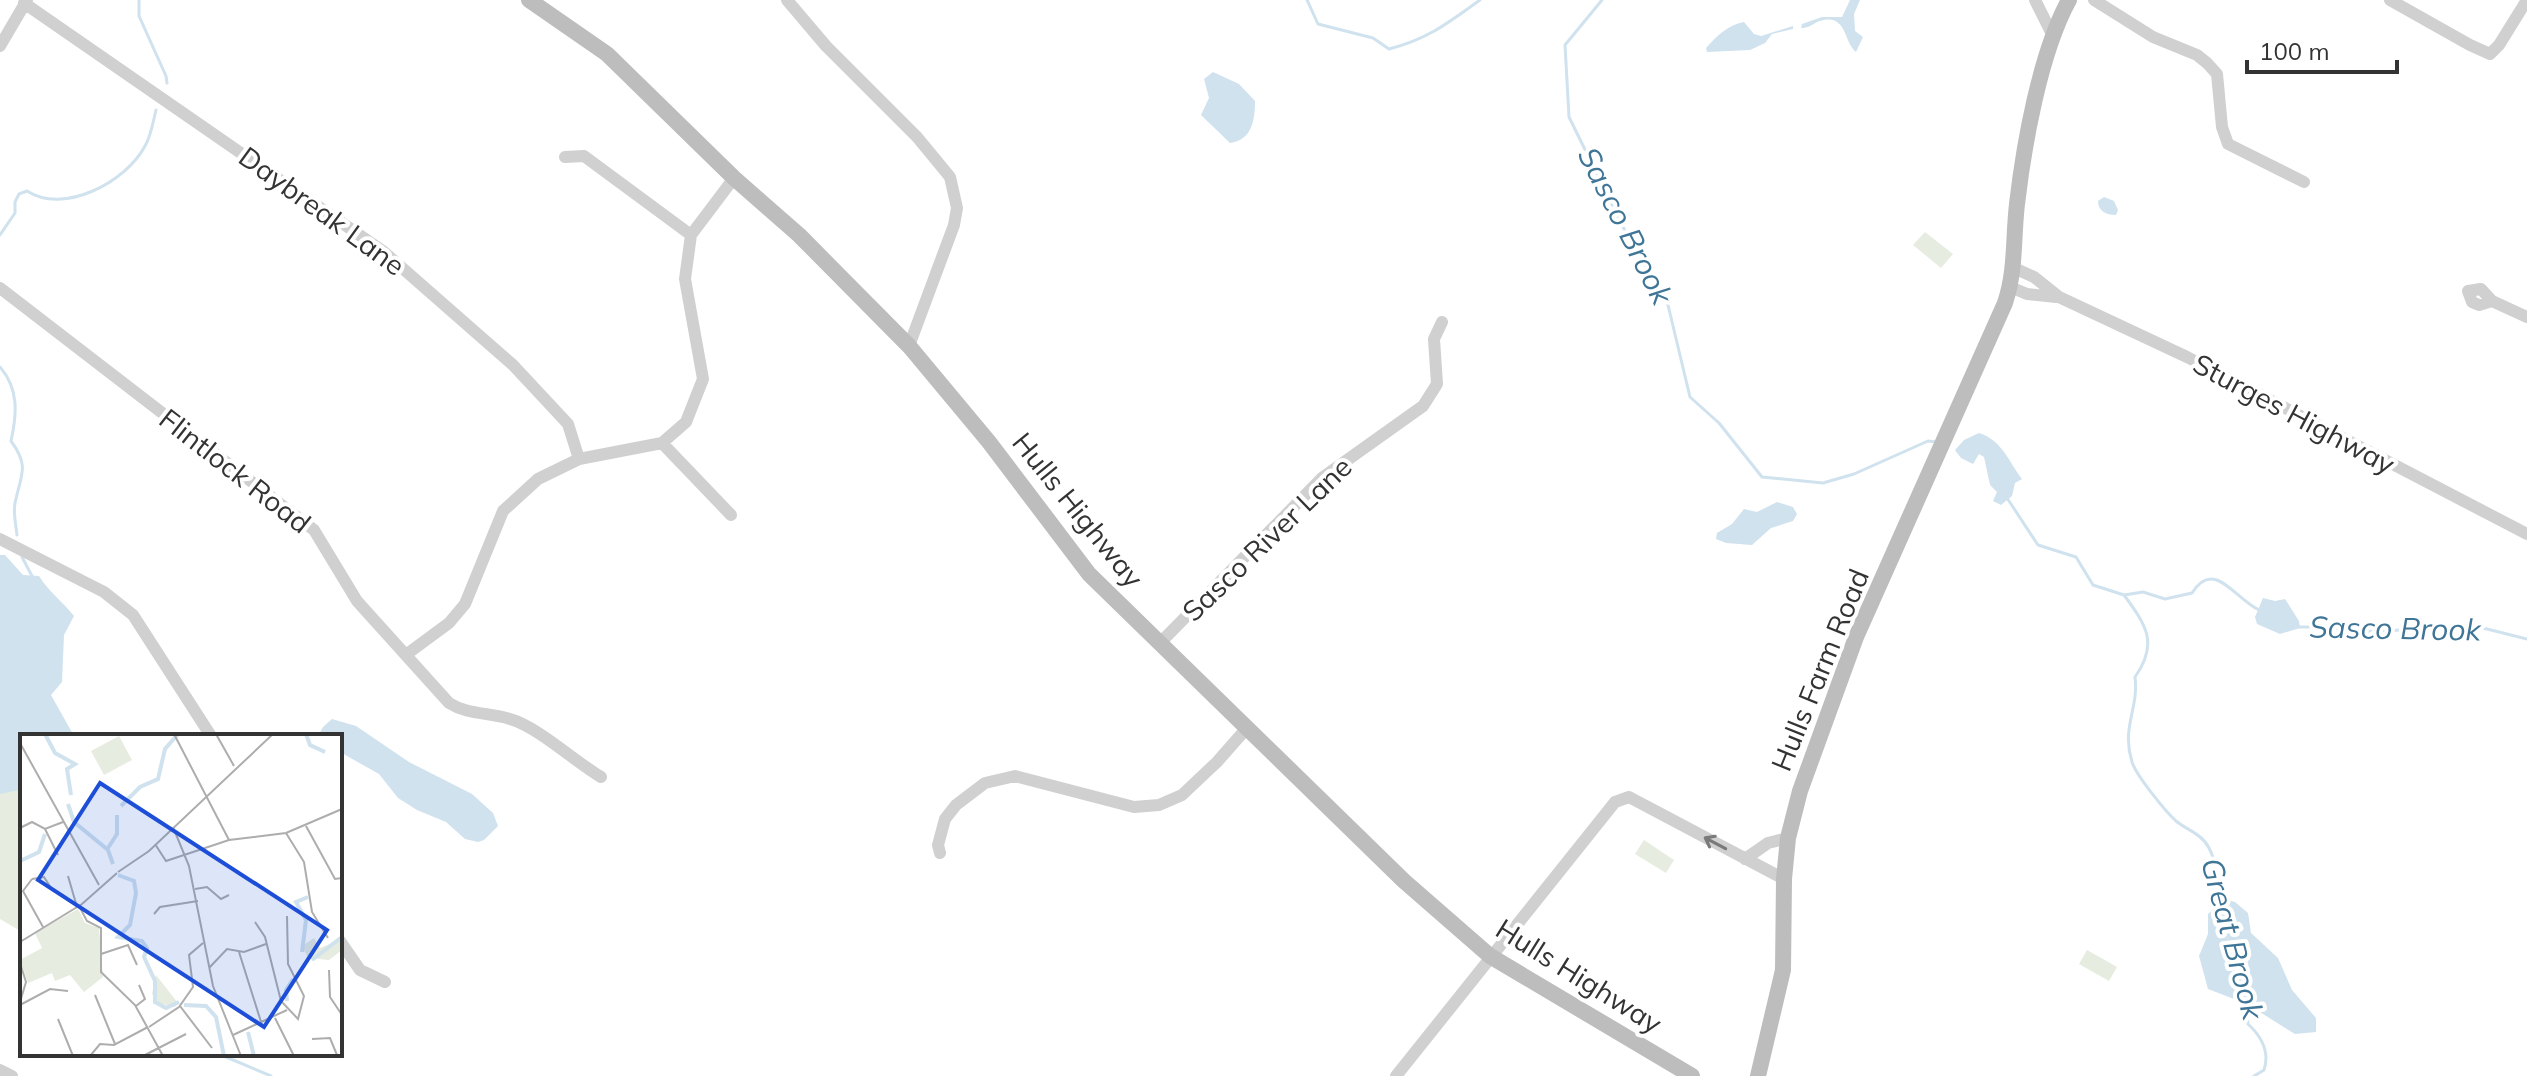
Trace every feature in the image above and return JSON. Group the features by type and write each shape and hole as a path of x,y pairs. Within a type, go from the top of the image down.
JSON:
{"street":[{"name":"Hulls Highway","path":"529,0 607,54 734,178 799,235 909,346 989,442 1089,574 1404,881 1490,956 1692,1076"},
{"path":"787,0 826,46 917,137 950,177 957,208 954,225 909,346"},
{"path":"2035,0 2052,34"},
{"name":"Hulls Farm Road","path":"1758,1076 1783,970 1784,879 1788,838 1800,791 1856,637 2008,295 2014,268 2023,156 2052,34 2069,0"},
{"path":"2094,0 2153,37 2197,55 2207,63 2217,74 2222,127 2228,144 2304,182"},
{"path":"2390,0 2490,54 2527,0"},
{"path":"0,46 26,2"},
{"name":"Daybreak Lane","path":"26,2 384,252 513,365 568,424 579,459"},
{"path":"565,157 584,156 691,235"},
{"path":"407,654 449,623 465,604 503,511 538,479 579,459 662,443 686,422 703,379 685,279 691,235 734,178"},
{"name":"Sturges Highway","path":"2014,268 2034,277 2059,297 2187,357 2527,534"},
{"name":"Flintlock Road","path":"0,288 314,530 357,601 449,703 463,711 510,719 524,725 601,777"},
{"name":"Sturges Highway","path":"2008,295 2059,297"},
{"path":"2492,301 2527,317"},
{"name":"Sasco River Lane","path":"1159,644 1322,478 1423,406 1437,384 1434,339 1442,322"},
{"path":"662,443 731,515"},
{"path":"0,539 104,592 133,615 210,734"},
{"path":"940,853 938,845 945,819 956,805 985,783 1015,776 1134,807 1159,805 1182,795 1246,729"},
{"path":"1396,1076 1615,802 1629,797 1784,879"},
{"path":"1745,859 1768,843 1788,838"},
{"path":"342,944 360,970 385,982"},
{"path":"0,1070 12,1076"}],"shaded area":[{"path":"1925,232 1953,254 1941,268 1913,245"},
{"path":"0,764 20,770 20,931 0,919"},
{"path":"1644,840 1674,860 1666,873 1635,854"},
{"path":"2087,950 2117,967 2109,981 2079,964"}],"water":[{"path":"1850,0 1860,0 1854,14 1855,31 1863,37 1856,52 1837,22 1824,20 1801,28 1802,24 1822,17 1842,17"},
{"path":"1744,22 1754,34 1761,36 1793,26 1793,29 1772,34 1765,43 1750,50 1707,52 1706,48 1723,32"},
{"path":"1213,72 1239,84 1255,101 1251,128 1237,141 1230,143 1201,115 1209,98 1204,79"},
{"path":"2104,197 2114,201 2118,210 2116,215 2106,213 2099,207 2098,201"},
{"path":"1979,433 1999,446 2022,479 2015,483 2012,496 2001,505 1993,501 1997,492 1990,485 1984,457 1979,454 1973,464 1961,458 1955,450 1964,440"},
{"path":"1777,502 1793,507 1797,514 1793,521 1771,528 1752,545 1716,539 1717,533 1732,524 1744,509 1757,512"},
{"path":"0,555 5,555 23,575 39,576 74,616 64,635 62,682 51,695 73,734 20,734 19,790 0,794"},
{"path":"2263,598 2275,601 2285,599 2300,628 2280,634 2257,624 2255,617"},
{"path":"332,719 356,726 409,762 472,794 493,813 498,826 484,840 465,839 446,822 398,798 379,774 342,753 342,734 319,734"},
{"path":"2225,899 2235,902 2248,913 2251,933 2278,958 2292,990 2316,1018 2316,1032 2295,1034 2247,1004 2208,989 2199,956 2208,934 2208,914"}],"waterway":[{"path":"139,0 139,16 167,83"},
{"name":"Sasco Brook","path":"1307,0 1318,24 1373,38 1389,49 1426,35 1480,0"},
{"name":"Sasco Brook","path":"1602,0 1565,45 1569,117 1623,227 1668,305 1690,397 1719,423 1762,477 1823,483 1854,474 1928,441 1936,442"},
{"path":"0,235 15,213 19,194 27,191 58,199 76,197 93,191 124,172 147,142 156,110"},
{"path":"0,367 11,384 15,412 11,441 22,464 14,507 17,535"},
{"name":"Sasco Brook","path":"2007,498 2038,545 2076,557 2093,585 2124,595 2143,592 2165,599 2192,593 2200,583 2208,579 2216,580 2259,610"},
{"path":"22,557 33,578"},
{"name":"Great Brook","path":"2124,595 2143,625 2148,644 2135,677 2135,699 2128,738 2132,762 2171,816 2206,843 2225,901"},
{"name":"Sasco Brook","path":"2298,627 2333,627 2352,632 2479,627 2527,639"},
{"name":"Great Brook","path":"2246,1002 2248,1024 2261,1040 2266,1057 2264,1070 2254,1076"},
{"path":"224,1056 271,1076"}]}
